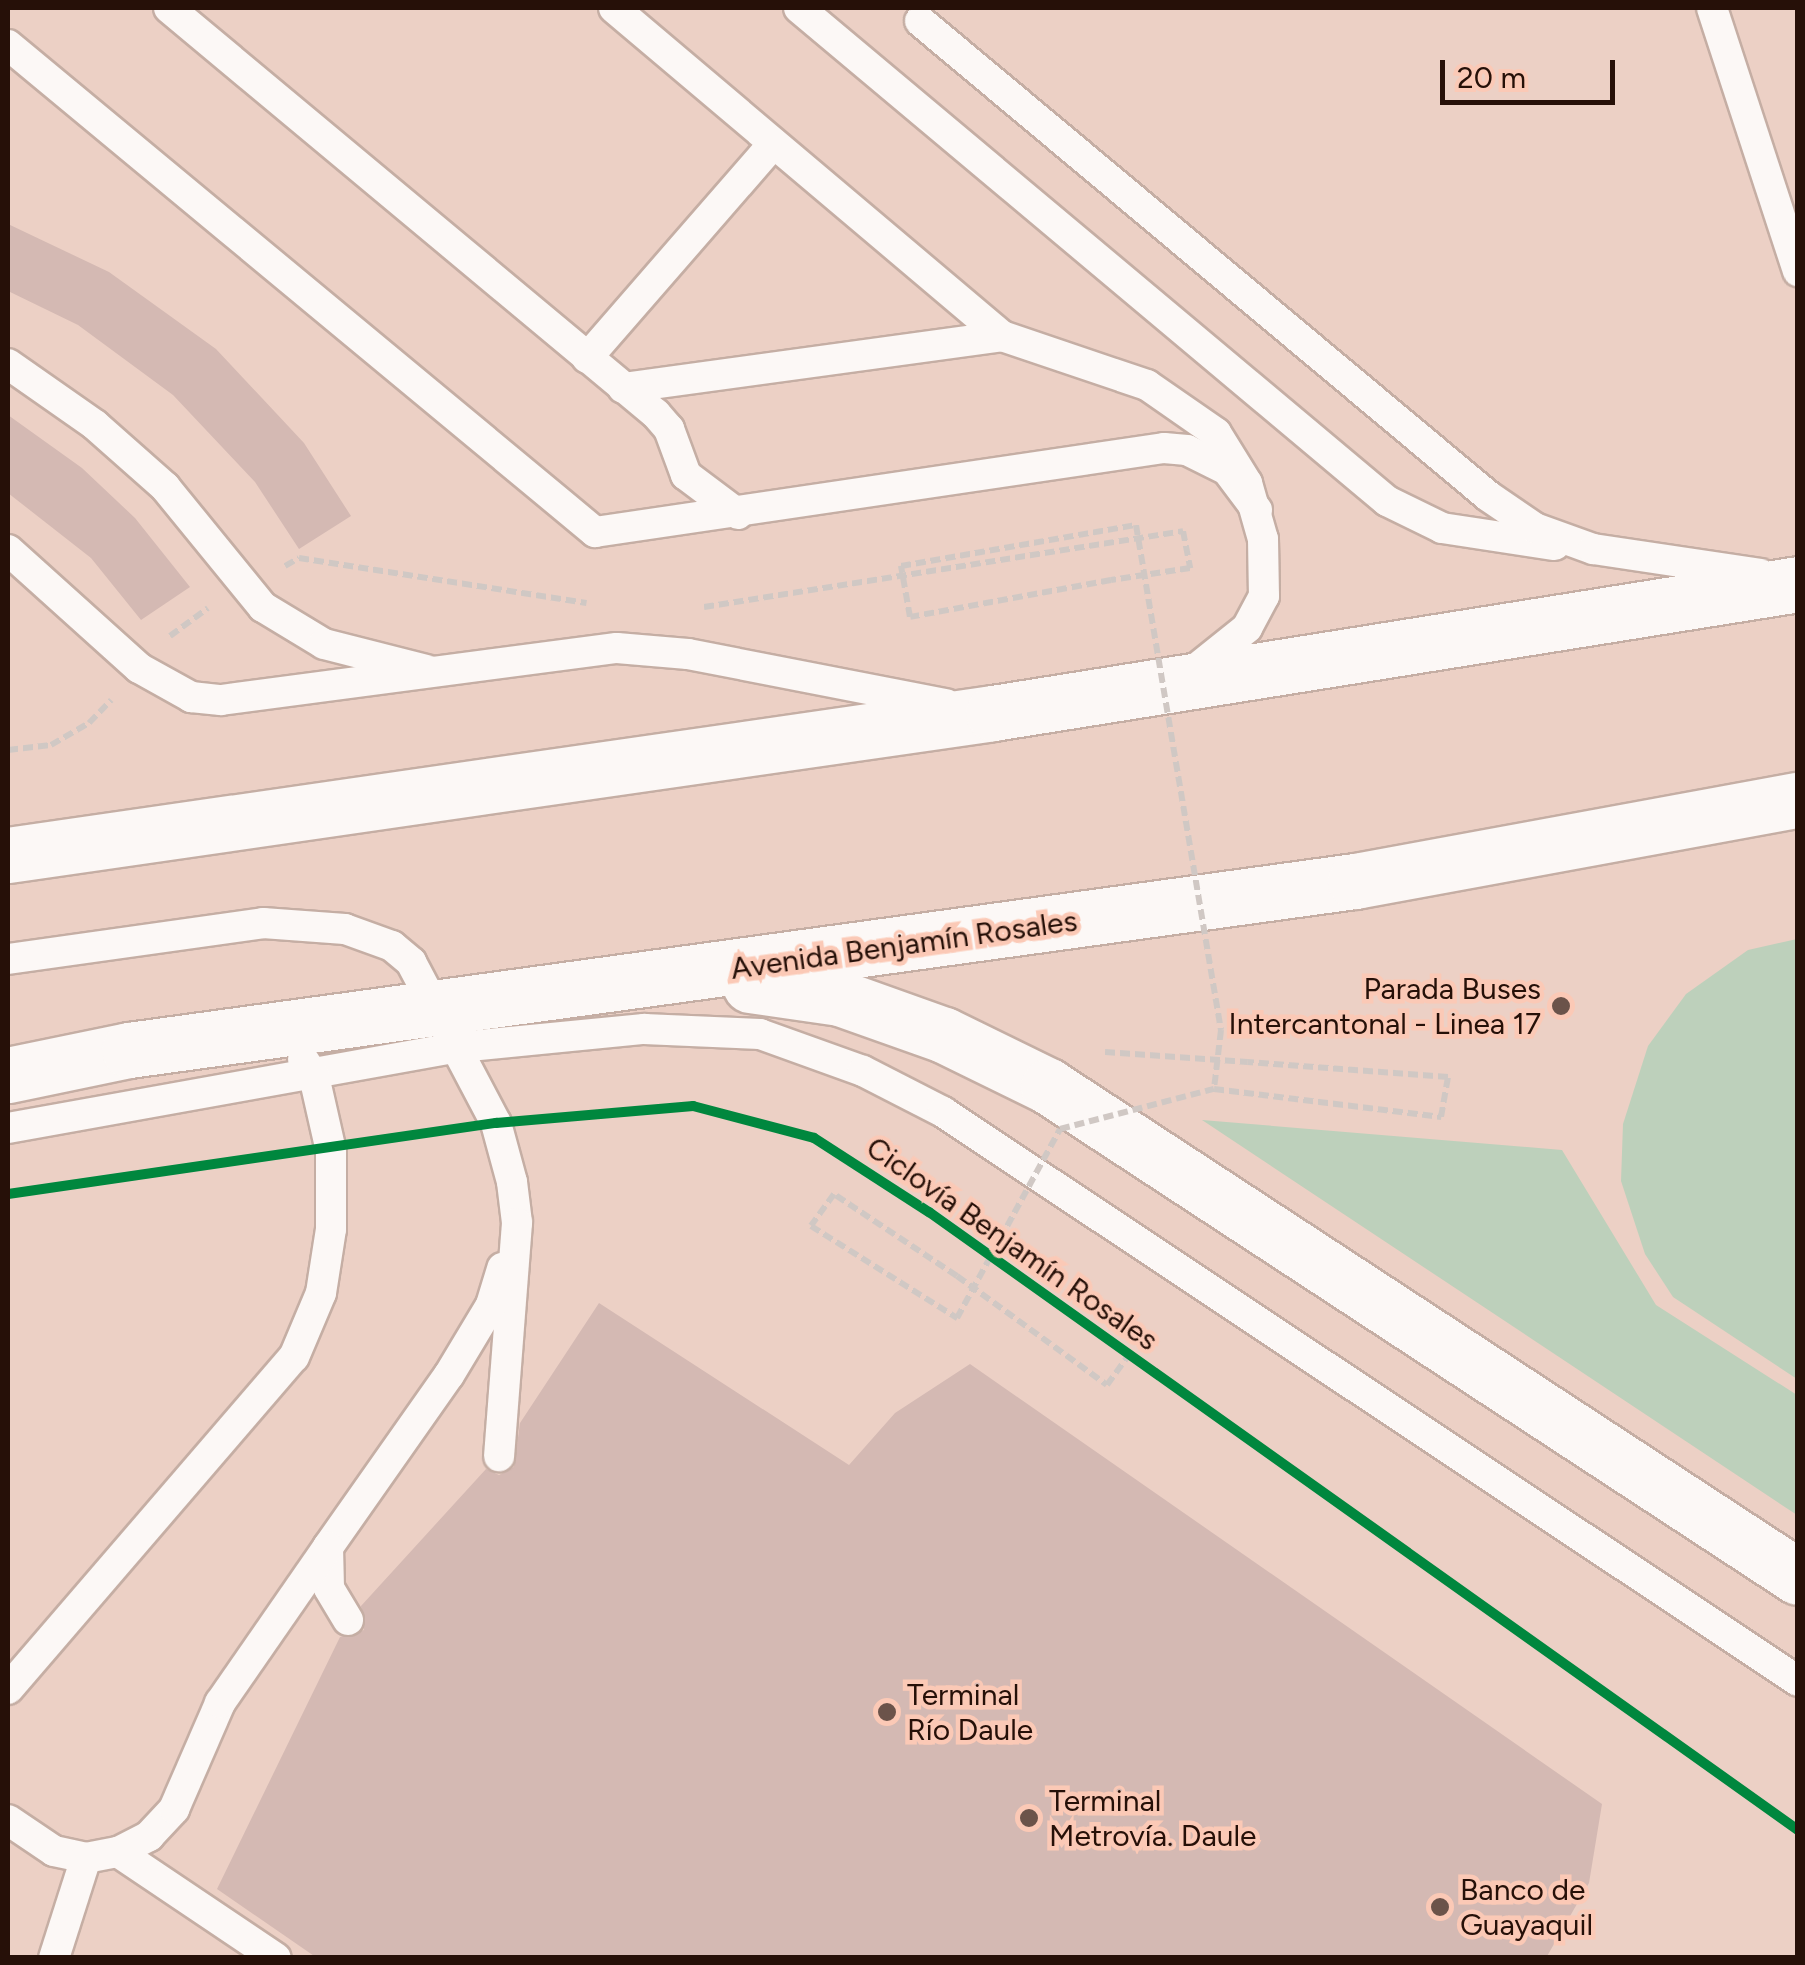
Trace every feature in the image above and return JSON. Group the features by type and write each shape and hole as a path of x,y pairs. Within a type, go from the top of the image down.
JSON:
{"main road":[{"path":"8,856 994,714 1798,584"},
{"name":"Avenida Benjamín Rosales","path":"8,1075 129,1050 265,1031 449,1027 688,975 1356,882 1798,800"},
{"path":"688,975 840,998 944,1035 1048,1086 1798,1577"}],"lane":[{"path":"170,8 669,428 686,475 738,514"},
{"path":"614,8 1002,336 1147,385 1194,414 1234,458 1256,510 1267,567 1264,596 1246,628 1224,653 1153,688"},
{"path":"798,8 1387,501 1459,532 1798,574"},
{"path":"1712,8 1798,271"},
{"path":"920,22 1488,496 1535,528 1592,549"},
{"path":"8,45 576,522 614,534 1164,448 1198,454 1227,470 1256,510"},
{"path":"587,358 773,144"},
{"path":"623,388 1002,336"},
{"path":"8,364 95,425 165,487 244,588 295,630 444,674"},
{"path":"8,550 139,668 191,697 221,700 444,674 617,648 688,654 994,714"},
{"path":"8,958 263,923 304,924 392,946 412,962 496,1124 517,1223 499,1456"},
{"path":"449,1027 760,1034 863,1072 943,1112 1798,1680"},
{"name":"Avenida Benjamín Rosales","path":"8,1128 314,1076 449,1027"},
{"path":"8,1689 294,1358 321,1292 331,1229 331,1150 314,1076 296,1049 265,1031"},
{"path":"8,1053 129,1050"},
{"path":"8,1820 54,1852 86,1858 118,1852 150,1836 174,1809 220,1702 490,1305 517,1223"},
{"path":"328,1547 328,1588 348,1620"},
{"path":"118,1852 276,1958"},
{"path":"54,1958 86,1858"}],"path":[{"path":"688,606 726,608 1184,531 1190,568 1111,580 910,617 901,566 1136,525 1220,1030 1214,1089"},
{"path":"559,602 596,603"},
{"path":"1048,1086 1102,1052 1448,1077 1441,1117 1214,1089 1060,1129 957,1318 811,1226 834,1194 957,1276 1106,1385 1129,1354"}],"green space":[{"path":"1798,939 1797,1379 1673,1297 1645,1254 1621,1181 1623,1124 1648,1046 1686,994 1748,950"},
{"path":"1202,1120 1562,1150 1656,1305 1797,1395 1797,1515"}],"building":[{"path":"8,224 109,272 216,349 304,443 351,516 299,549 255,482 173,395 78,325 8,291"},
{"path":"8,415 82,468 135,518 190,587 141,620 91,558 8,493"},
{"name":"Terminal Río Daule","path":"599,1303 849,1465 895,1413 970,1364 1602,1804 1589,1883 1546,1958 317,1958 217,1889 340,1637 364,1630 361,1606 486,1469 499,1475 514,1467 520,1423"}],"cycle path":[{"name":"Ciclovía Benjamín Rosales","path":"8,1194 496,1123 693,1106 814,1138 929,1212 1798,1830"}],"place":[{"name":"Parada Buses Intercantonal - Linea 17","path":"1561,1006"},
{"name":"Terminal Río Daule","path":"887,1712"},
{"name":"Terminal Metrovía. Daule","path":"1029,1818"},
{"name":"Banco de Guayaquil","path":"1440,1907"}]}
